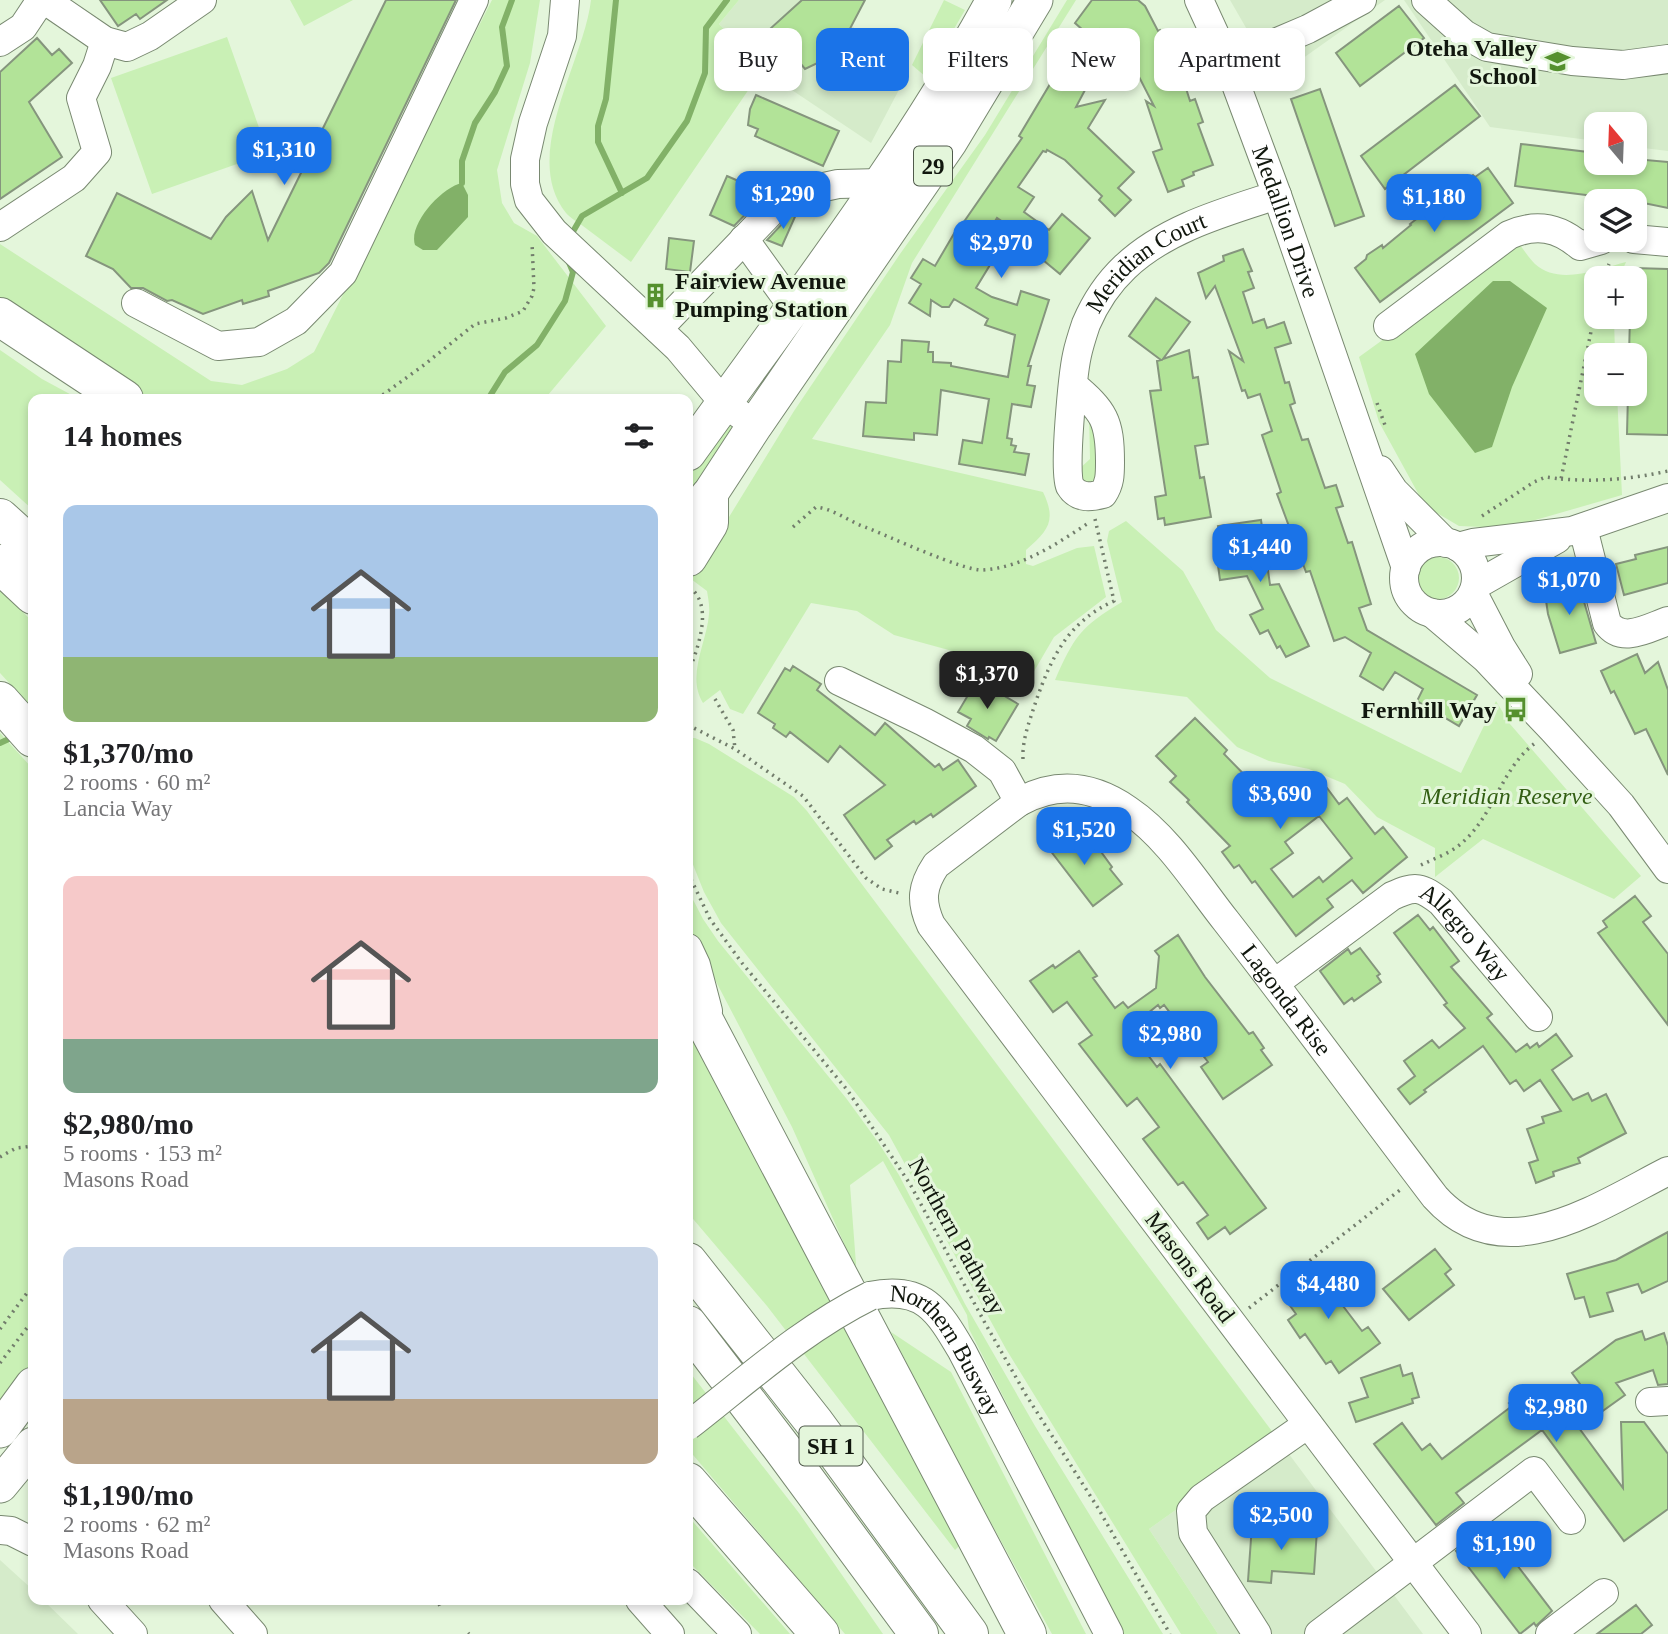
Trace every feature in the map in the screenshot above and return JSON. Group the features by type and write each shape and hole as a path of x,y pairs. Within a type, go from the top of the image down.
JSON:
{"highway":[{"path":"0,317 116,394"},
{"path":"693,549 709,523 698,513"},
{"path":"0,518 28,543"},
{"path":"0,564 28,590"},
{"path":"0,701 28,732"},
{"path":"693,1000 1027,1634"},
{"name":"SH 1","path":"693,1268 814,1422 969,1634"},
{"name":"SH 1","path":"693,1332 919,1634"},
{"path":"693,1488 816,1631"}],"main road":[{"name":"29","path":"693,446 881,183 970,44 994,0"},
{"name":"29","path":"698,513 755,425 950,141 1035,0"},
{"path":"0,1430 28,1392"},
{"path":"0,1485 28,1452"}],"street":[{"path":"0,42 55,2 105,41 127,47 150,36 202,0"},
{"path":"136,303 218,346 259,342 296,321 343,273 474,0"},
{"path":"565,0 562,36 533,123 524,172 529,200 542,234 580,257 668,339 724,403 755,425"},
{"name":"Medallion Drive","path":"1199,0 1212,28"},
{"path":"1305,30 1363,0"},
{"path":"1426,0 1464,34 1487,47 1572,61 1623,65 1668,59"},
{"path":"0,227 74,178 97,152 81,98 97,66 105,41"},
{"name":"Medallion Drive","path":"1238,91 1406,568"},
{"path":"668,339 744,239 787,195 838,184 881,183"},
{"name":"Meridian Court","path":"1073,385 1077,355 1086,325 1100,296 1125,266 1169,235 1277,195"},
{"path":"1388,326 1519,230 1553,229 1584,240"},
{"path":"744,239 793,307"},
{"path":"1647,240 1668,242"},
{"path":"668,339 706,365 724,372 745,375"},
{"name":"Medallion Drive","path":"1364,448 1395,491 1452,545"},
{"path":"1474,589 1577,529 1668,498"},
{"path":"1577,529 1452,545 1426,545 1410,558 1406,568 1407,592 1417,606 1432,613 1485,658 1553,730 1620,805 1668,869"},
{"path":"1577,529 1607,623 1612,630 1619,634 1628,634 1668,621"},
{"path":"1432,613 1453,612 1465,604 1474,589 1476,576 1471,559 1452,545"},
{"path":"1474,589 1500,647 1553,730"},
{"path":"839,681 924,722 974,750 1002,771 1026,798"},
{"name":"Lagonda Rise","path":"922,896 927,879 936,865 1026,798 1053,789 1074,787 1109,799 1129,810 1157,833 1275,983 1419,1176 1443,1206 1465,1221 1491,1230 1540,1230 1570,1220 1668,1171"},
{"name":"Allegro Way","path":"1275,983 1392,896 1410,888 1425,890 1441,902 1538,1017"},
{"name":"Masons Road","path":"922,896 924,910 931,925 1466,1634"},
{"path":"693,959 719,1050"},
{"name":"Northern Busway","path":"693,1422 809,1332 843,1309 870,1296 884,1293 918,1297 940,1315 962,1351 1109,1634"},
{"path":"1257,1634 1193,1533 1191,1511 1202,1498 1308,1424"},
{"path":"1319,1634 1534,1471 1571,1520"},
{"path":"0,1530 11,1531 28,1540"},
{"path":"693,1588 737,1634"},
{"path":"1550,1634 1604,1594"},
{"path":"107,1605 133,1634"},
{"path":"227,1605 253,1634"},
{"path":"644,1605 670,1634"}],"path":[{"path":"384,394 471,326 523,311 532,296 542,234"},
{"path":"1561,479 1592,329"},
{"path":"1373,392 1386,428"},
{"path":"1478,519 1546,477 1591,481 1635,478 1668,471"},
{"path":"793,527 816,507 829,509 861,526 980,570 1008,565 1043,552 1095,519"},
{"path":"1026,798 1022,757 1026,730 1048,667 1060,645 1077,626 1114,601 1101,548"},
{"path":"693,589 702,601 703,609 693,656"},
{"path":"715,699 733,730 735,749"},
{"path":"693,728 735,749 803,796 866,878 882,889 922,896"},
{"path":"1413,870 1454,849 1465,840 1478,825 1521,756 1553,730"},
{"name":"Northern Pathway","path":"693,882 718,930 848,1091 911,1184 999,1347 1098,1508 1170,1634"},
{"path":"0,1157 16,1148 28,1147"},
{"path":"1231,1322 1419,1176"},
{"path":"0,1329 28,1292"},
{"path":"0,1363 28,1327"}],"shaded area":[{"path":"739,0 829,0 854,28 816,28 816,91 898,91 871,143 793,91 802,91 802,28 723,28 719,24"},
{"name":"Oteha Valley School","path":"1230,0 1385,0 1305,57 1305,28 1246,28"},
{"name":"Oteha Valley School","path":"1404,0 1668,0 1668,151 1647,148 1647,112 1584,112 1584,139 1490,127"},
{"path":"462,183 468,195 468,217 437,250 423,250 415,245 417,227 428,208 445,191"},
{"path":"1493,281 1510,281 1547,308 1512,387 1492,447 1475,453 1429,394 1415,354"},
{"path":"1277,1438 1423,1634 1218,1634 1149,1529"},
{"path":"0,1560 28,1585 28,1605 48,1605 78,1634 0,1634"}],"green space":[{"path":"290,0 353,0 304,26"},
{"path":"492,0 540,0 530,63 497,170 502,203 514,223 537,236 606,326 549,394 134,394 0,305 0,244 211,381 242,385 287,369 314,352"},
{"path":"591,0 739,0 719,24 723,28 714,28 714,91 748,91 631,262 566,213 554,190 550,164 552,136"},
{"path":"944,0 965,10 955,28 930,28"},
{"path":"1067,0 1076,0 1059,28 1050,28"},
{"path":"1047,33 1047,47 1033,69 1033,56"},
{"path":"227,37 268,153 152,194 111,78"},
{"path":"923,43 923,74 912,65"},
{"path":"1012,91 1019,91 912,263 890,325 812,439 1043,492 1050,518 1045,531 1026,550 1026,564 1033,566 1077,548 1094,546 1106,597 1054,637 1033,673 894,635 857,611 811,603 743,714 730,709 720,690 703,703 696,682 709,605 707,591 693,580 693,576 794,411 900,254 985,135"},
{"path":"1518,242 1535,264 1545,271 1567,275 1584,273 1584,329 1614,329 1615,343 1584,343 1584,406 1618,406 1622,495 1508,528 1459,526 1425,506 1379,422 1359,357"},
{"path":"0,350 42,379 70,394 28,394 28,505 0,480"},
{"path":"1084,402 1104,430 1102,480 1086,484 1077,471 1090,459 1089,414 1077,425 1077,406"},
{"path":"728,420 732,428 693,493 693,466"},
{"name":"Meridian Reserve","path":"1126,521 1183,571 1216,630 1270,678 1461,773 1496,701 1510,724 1641,876 1614,899 1483,839 1435,877 1435,848 1377,817 1345,784 1309,769 1269,761 1237,747 1187,697 1055,680 1080,634 1096,619 1122,602 1107,541 1109,531"},
{"path":"1438,557 1453,563 1459,578 1453,593 1438,599 1423,593 1417,578 1423,563"},
{"path":"0,590 28,617 28,704 0,673"},
{"path":"0,733 28,764 28,1372 0,1408"},
{"path":"693,738 709,744 794,797 807,811 1277,1438 1149,1529 1218,1634 1181,1634 1006,1349 889,1135 721,923 693,864"},
{"path":"693,900 718,941 846,1098 878,1142 899,1175 965,1304 1035,1426 1163,1634 1124,1634 969,1329 967,1315 883,1161 850,1185 855,1268 792,1127 693,938"},
{"path":"693,1032 962,1543 955,1550 767,1306 693,1219"},
{"path":"891,1332 951,1372 1086,1634 1052,1634 943,1435"},
{"path":"693,1376 799,1513 883,1634 845,1634 693,1455"},
{"path":"693,1522 790,1634 760,1634 693,1566"}],"building":[{"path":"100,0 167,0 140,19 136,14 118,26"},
{"path":"386,0 456,0 329,263 319,273 268,291 269,296 243,304 242,300 203,314 172,300 167,301 143,288 131,288 113,269 86,256 117,193 211,239 226,217 252,191 268,240"},
{"path":"802,0 865,0 850,28 816,28 816,64 805,69 802,65 802,28 771,28"},
{"path":"1092,0 1138,0 1145,6 1156,28 1154,28 1154,91 1187,91 1190,101 1195,99 1203,122 1198,124 1213,165 1193,172 1194,175 1182,180 1184,186 1168,192 1153,152 1162,149 1146,101 1154,106 1140,79 1140,28 1081,28 1075,23"},
{"path":"1399,6 1424,38 1360,86 1336,53"},
{"path":"37,38 52,55 59,49 72,63 29,102 62,157 0,199 0,72"},
{"path":"1455,85 1480,116 1385,189 1361,156"},
{"path":"1047,89 1084,91 1076,107 1105,100 1088,128 1134,172 1118,188 1131,200 1115,216 1099,200 1102,196 1065,160 1047,150 1043,151 1018,187 1034,197 1024,212 1049,230 1062,214 1090,238 1060,274 1032,251 1036,245 997,218 977,250 993,260 976,288 992,297 1017,305 1021,291 1049,300 1028,366 1031,366 1027,385 1035,386 1031,407 1012,404 1007,438 1012,439 1011,445 1016,446 1014,452 1029,454 1025,475 959,464 963,440 982,443 989,399 941,390 937,435 914,433 914,440 863,436 866,402 886,403 888,361 901,362 902,340 929,342 928,352 933,352 933,362 951,363 951,366 1008,377 1015,335 985,325 988,319 954,299 949,307 942,307 931,300 930,316 909,303 921,284 911,278 923,259 935,266 959,225 961,226 1022,138 1019,136"},
{"path":"1320,89 1364,216 1335,226 1291,99"},
{"path":"756,95 839,131 823,166 755,136 758,129 748,125 750,109"},
{"path":"1521,144 1584,152 1584,175 1647,175 1647,160 1668,162 1668,208 1647,204 1647,189 1584,189 1584,195 1515,186"},
{"path":"1488,168 1513,203 1380,302 1355,268 1367,255 1382,245 1383,248 1473,175 1475,177"},
{"path":"727,176 766,193 734,226 710,215"},
{"path":"798,210 782,246 767,240"},
{"path":"669,238 694,241 690,272 666,269"},
{"path":"1243,249 1252,271 1248,272 1254,288 1243,292 1253,323 1264,319 1267,328 1284,322 1291,343 1275,348 1285,383 1289,382 1295,403 1290,405 1302,440 1308,439 1325,488 1336,485 1343,506 1336,508 1348,543 1352,542 1371,604 1359,608 1367,630 1477,695 1459,726 1417,701 1423,689 1395,672 1383,690 1360,676 1371,653 1345,637 1334,641 1310,571 1306,572 1277,494 1281,492 1262,435 1272,431 1260,394 1248,398 1245,390 1242,391 1229,351 1243,361 1215,286 1206,298 1198,273 1224,261 1223,256"},
{"path":"1647,268 1668,269 1668,435 1627,434 1628,406 1647,406 1647,343 1629,343 1630,329 1647,329"},
{"path":"1156,298 1190,322 1163,359 1189,350 1193,378 1198,377 1208,444 1195,446 1200,478 1204,477 1211,517 1165,525 1164,518 1158,519 1155,497 1166,495 1150,391 1161,390 1157,361 1161,360 1129,336"},
{"path":"1261,520 1270,585 1279,584 1309,646 1286,657 1280,646 1277,648 1268,630 1260,634 1250,615 1263,609 1247,576 1220,580 1217,558 1223,558 1218,526"},
{"path":"1668,547 1668,583 1624,595 1616,564 1636,559 1635,555"},
{"path":"1578,581 1596,643 1560,653 1548,614 1544,587"},
{"path":"1637,654 1645,673 1658,662 1668,690 1668,775 1646,729 1635,734 1601,671"},
{"path":"793,666 821,684 817,690 875,735 885,723 935,767 939,764 943,770 958,760 976,786 933,817 931,814 916,824 914,821 887,840 892,846 875,859 844,815 885,785 840,746 828,762 790,732 786,737 773,728 775,724 758,713 785,668 790,671"},
{"path":"977,680 1018,704 996,741 967,726 971,719 958,712"},
{"path":"1195,718 1227,750 1224,754 1274,805 1308,779 1313,785 1317,782 1323,790 1327,788 1339,804 1347,798 1375,834 1383,827 1407,857 1363,893 1352,880 1327,899 1333,907 1296,936 1255,881 1252,883 1239,865 1234,868 1222,852 1230,846 1170,782 1176,776 1156,756","holes":["1319,816 1352,858 1323,882 1319,877 1293,897 1271,869 1293,853 1285,842"]},
{"path":"1060,829 1073,846 1083,839 1091,849 1096,845 1122,884 1093,906 1043,841"},
{"path":"1635,896 1651,916 1643,922 1668,954 1668,1025 1598,933 1607,927 1603,921"},
{"path":"1418,915 1430,930 1433,927 1459,961 1451,967 1492,1014 1487,1018 1516,1052 1527,1044 1530,1048 1537,1043 1539,1047 1556,1034 1572,1056 1552,1070 1573,1100 1588,1093 1592,1101 1606,1094 1626,1133 1578,1158 1580,1163 1553,1172 1554,1176 1536,1183 1529,1163 1538,1160 1527,1129 1544,1123 1542,1117 1561,1111 1540,1080 1524,1091 1516,1080 1510,1084 1483,1046 1424,1090 1426,1092 1410,1104 1398,1089 1415,1076 1404,1061 1432,1040 1439,1048 1465,1028 1444,1005 1447,1003 1394,933"},
{"path":"1178,935 1205,977 1249,1034 1253,1032 1272,1065 1223,1099 1201,1067 1208,1062 1164,1005 1160,1008 1158,1005 1132,1026 1136,1031 1132,1034 1157,1067 1160,1064 1266,1208 1230,1234 1225,1227 1208,1239 1197,1223 1208,1215 1183,1182 1178,1185 1143,1139 1159,1127 1137,1098 1127,1106 1079,1044 1092,1035 1067,1002 1053,1012 1030,981 1079,951 1097,976 1093,978 1115,1008 1123,1002 1128,1008 1156,988 1159,956 1155,951"},
{"path":"1360,948 1380,974 1377,976 1381,982 1354,1001 1352,998 1344,1004 1320,971 1348,949 1351,954"},
{"path":"1668,1232 1668,1281 1642,1293 1638,1284 1607,1293 1613,1311 1590,1317 1584,1297 1575,1299 1567,1274 1616,1260"},
{"path":"1435,1249 1451,1269 1445,1274 1454,1285 1409,1320 1383,1289"},
{"path":"1324,1266 1350,1301 1343,1306 1362,1331 1368,1327 1380,1343 1339,1373 1331,1361 1326,1364 1305,1334 1300,1338 1288,1320 1296,1314 1283,1296"},
{"path":"1642,1331 1645,1340 1664,1333 1668,1346 1668,1384 1658,1385 1653,1370 1616,1383 1625,1395 1579,1428 1623,1488 1621,1422 1644,1422 1668,1454 1668,1509 1624,1541 1542,1430 1456,1493 1464,1503 1436,1525 1374,1444 1402,1423 1422,1450 1430,1444 1442,1459 1512,1406 1509,1403 1529,1387 1554,1420 1588,1395 1572,1373 1616,1340"},
{"path":"1400,1365 1403,1376 1412,1373 1419,1397 1412,1399 1413,1403 1356,1422 1349,1403 1368,1397 1361,1378"},
{"path":"1252,1525 1317,1530 1314,1574 1272,1571 1271,1583 1248,1581"},
{"path":"1488,1527 1552,1611 1536,1626 1534,1623 1520,1634 1456,1551"},
{"path":"1636,1605 1652,1625 1641,1634 1597,1634"}],"waterway":[{"path":"462,183 462,161 475,123 495,92 507,66 502,27 512,0"},
{"path":"616,0 606,99 598,126 598,142 622,193"},
{"path":"571,235 582,216 647,178 687,121 705,73 706,28 727,0"},
{"path":"491,394 505,372 537,345 565,301 573,272 568,260"},
{"path":"0,743 13,737"}],"place":[{"name":"Oteha Valley School","path":"1557,62"},
{"name":"Fairview Avenue Pumping Station","path":"655,295"},
{"name":"Fernhill Way","path":"1516,710"}]}
